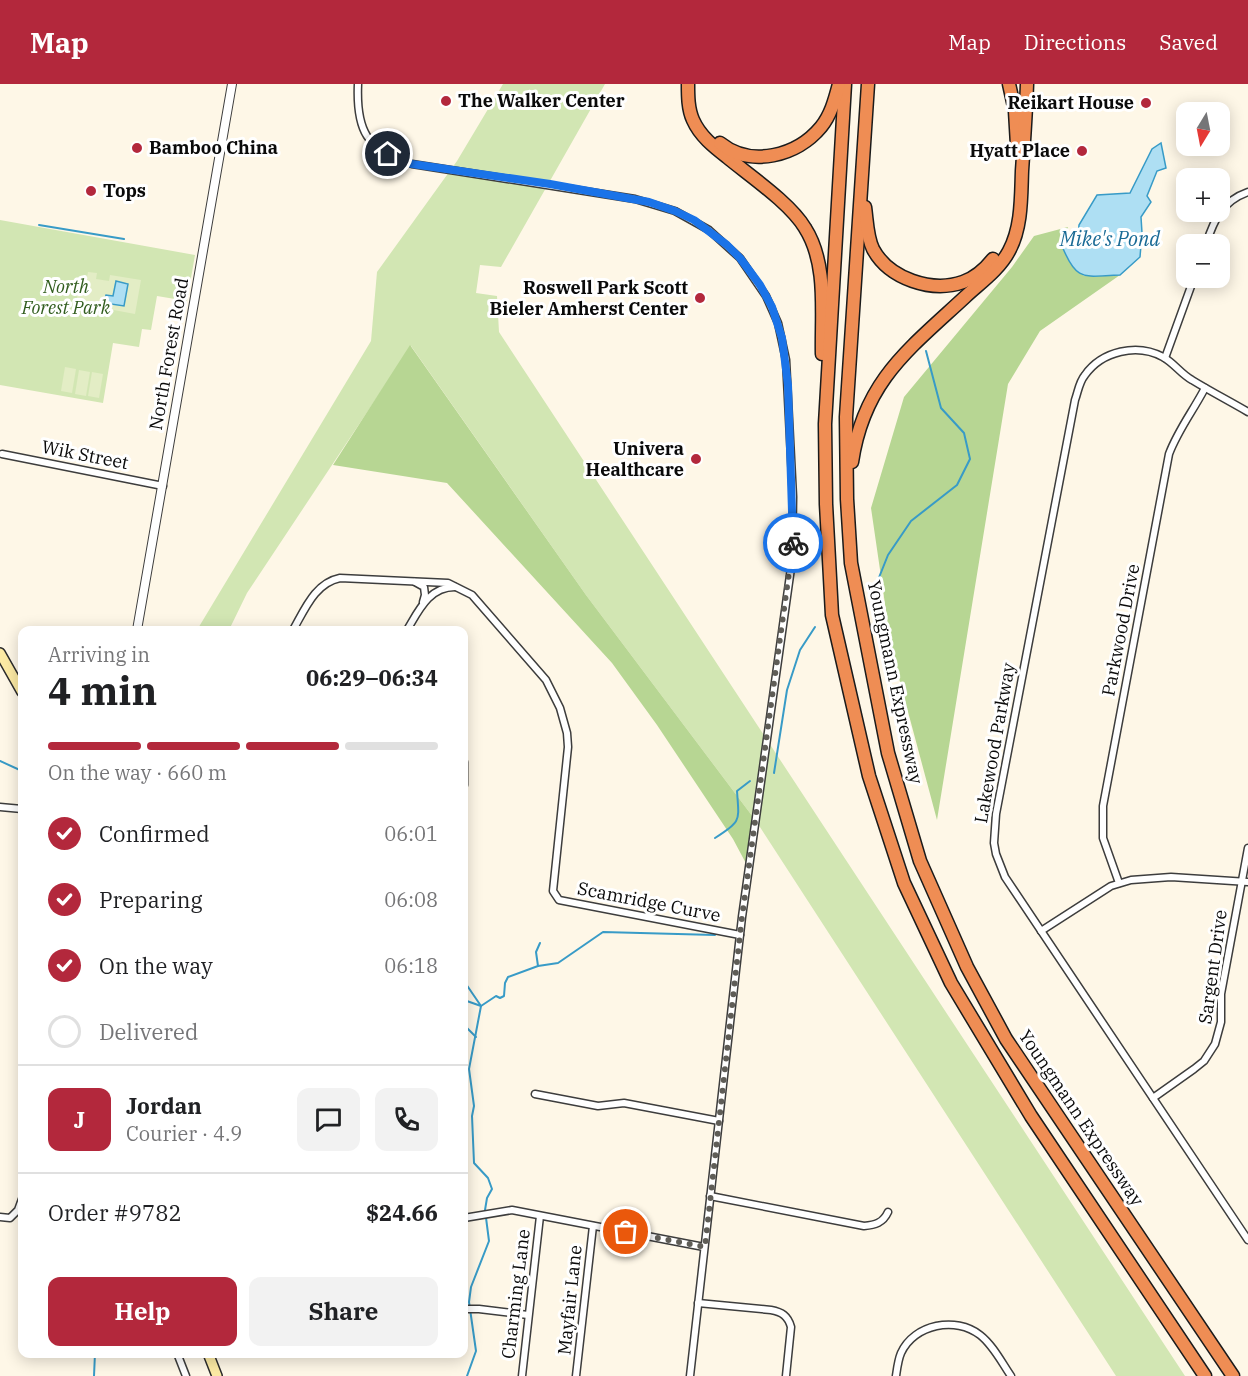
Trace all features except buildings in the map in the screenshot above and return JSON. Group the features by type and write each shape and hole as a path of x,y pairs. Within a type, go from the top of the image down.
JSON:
{"highway":[{"path":"690,84 695,111 700,122 716,141 741,155 770,157 793,149 808,140 821,127 829,116 839,84"},
{"path":"690,84 689,109 700,132 712,145 790,210 806,228 812,240 821,291 825,424"},
{"name":"Youngmann Expressway","path":"845,84 825,424 826,504 832,615 869,776 904,883 951,983 1031,1116 1205,1376"},
{"name":"Youngmann Expressway","path":"868,84 846,417 847,499 851,563 888,753 920,861 967,967 1006,1039 1233,1376"},
{"path":"861,177 870,239 877,255 885,264 902,276 929,285 951,285 974,277 985,268 1001,248 1009,233 1013,218 1017,134 1009,84"},
{"path":"1017,84 1024,142"},
{"path":"847,499 854,450 859,433 882,380 907,351 993,272 1009,251 1019,220 1027,84"}],"main road":[{"path":"0,653 18,685"},
{"path":"210,1358 217,1376"}],"street":[{"name":"North Forest Road","path":"138,626 232,84"},
{"path":"358,84 357,108 361,124 372,141 388,154 412,164 649,202 675,211 709,230 727,245 753,274 772,307 780,331 786,360 794,537 792,561 740,936 690,1376"},
{"path":"1210,234 1218,213 1231,200 1248,192"},
{"path":"1190,288 1165,358 1184,375 1248,412"},
{"name":"Lakewood Parkway","path":"1165,358 1153,353 1114,352 1086,373 1081,382 1075,400 994,831 996,854 1000,867 1041,931 1247,1236"},
{"name":"Parkwood Drive","path":"1119,883 1103,838 1103,806 1169,454 1182,426 1195,408 1205,388"},
{"name":"Wik Street","path":"2,454 163,486"},
{"path":"295,626 315,593 328,582 340,578 448,583 463,589"},
{"path":"415,581 424,587 423,604"},
{"path":"410,626 428,597 441,588 463,589"},
{"name":"Scamridge Curve","path":"463,589 472,595 546,680 563,715 567,733 568,764 553,891 559,900 740,936"},
{"path":"0,807 18,809"},
{"name":"Sargent Drive","path":"1153,1098 1204,1061 1215,1044 1221,1022 1221,994 1245,881 1248,848"},
{"path":"1041,931 1119,883 1171,877 1245,881"},
{"path":"535,1094 598,1106 624,1103 719,1121"},
{"path":"710,1196 864,1226 876,1225 885,1218 888,1212"},
{"path":"0,1217 10,1218 18,1210"},
{"path":"468,1217 512,1210 705,1247"},
{"name":"Charming Lane","path":"522,1376 540,1216"},
{"name":"Mayfair Lane","path":"576,1376 593,1226"},
{"path":"698,1303 771,1310 783,1314 791,1327 786,1376"},
{"path":"468,1309 528,1315"},
{"path":"896,1376 901,1353 913,1339 929,1328 947,1324 965,1327 981,1336 1011,1376"},
{"path":"178,1358 186,1376"}],"green space":[{"path":"503,84 605,84 501,267 480,265 476,293 497,296 499,332 1185,1376 1116,1376 756,821 586,595 411,346 247,593 231,626 199,626 371,341 377,272 457,161"},
{"name":"North Forest Park","path":"0,220 195,255 187,301 157,296 151,330 142,329 139,347 113,343 103,403 0,385"},
{"path":"1068,227 1062,246 1084,276 1120,275 1040,331 1008,384 937,820 892,652 871,508 904,397 1012,267 1034,236"},
{"path":"88,272 97,273 96,279 109,281 110,275 141,280 135,314 76,303 81,276 87,277"},
{"path":"410,345 586,595 756,821 749,869 733,839 657,725 612,663 447,483 333,465"},
{"path":"65,367 76,369 72,393 61,391"},
{"path":"79,370 90,372 86,396 75,394"},
{"path":"92,372 103,374 99,398 88,396"}],"water":[{"name":"Mike's Pond","path":"1161,143 1166,168 1157,171 1147,196 1151,202 1141,217 1140,257 1120,275 1090,276 1077,272 1062,246 1078,236 1079,225 1097,195 1130,193 1152,149"},
{"path":"116,281 128,284 124,306 104,303 106,295 113,296"}],"waterway":[{"path":"39,225 124,239"},
{"path":"876,585 888,555 911,521 957,485 970,459 964,433 941,408 926,351"},
{"path":"774,773 787,690 800,650 815,627"},
{"path":"0,761 18,769"},
{"path":"715,838 734,824 738,815 737,791 750,781"},
{"path":"467,1376 476,1351 469,1302 471,1287 489,1241 485,1210 487,1198 492,1189 488,1178 474,1163 472,1116 474,1106 469,1069 481,1006 496,996 500,998 504,996 508,977 538,966 558,963 603,932 715,935"},
{"path":"538,966 536,952 540,943"},
{"path":"468,987 481,1006"},
{"path":"468,1001 481,1006"},
{"path":"468,1029 476,1037"},
{"path":"94,1376 95,1358"}],"way so far":[{"path":"626,1232 705,1247 742,917 793,543"}],"place":[{"name":"The Walker Center","path":"446,101"},
{"name":"Reikart House","path":"1146,103"},
{"name":"Bamboo China","path":"137,148"},
{"name":"Hyatt Place","path":"1082,151"},
{"name":"Tops","path":"91,191"},
{"name":"Roswell Park Scott Bieler Amherst Center","path":"700,298"},
{"name":"Univera Healthcare","path":"696,459"}],"route":[{"path":"388,154 412,164 550,184 649,202 694,220 727,245 760,285 772,307 782,338 788,385 793,543"}]}
